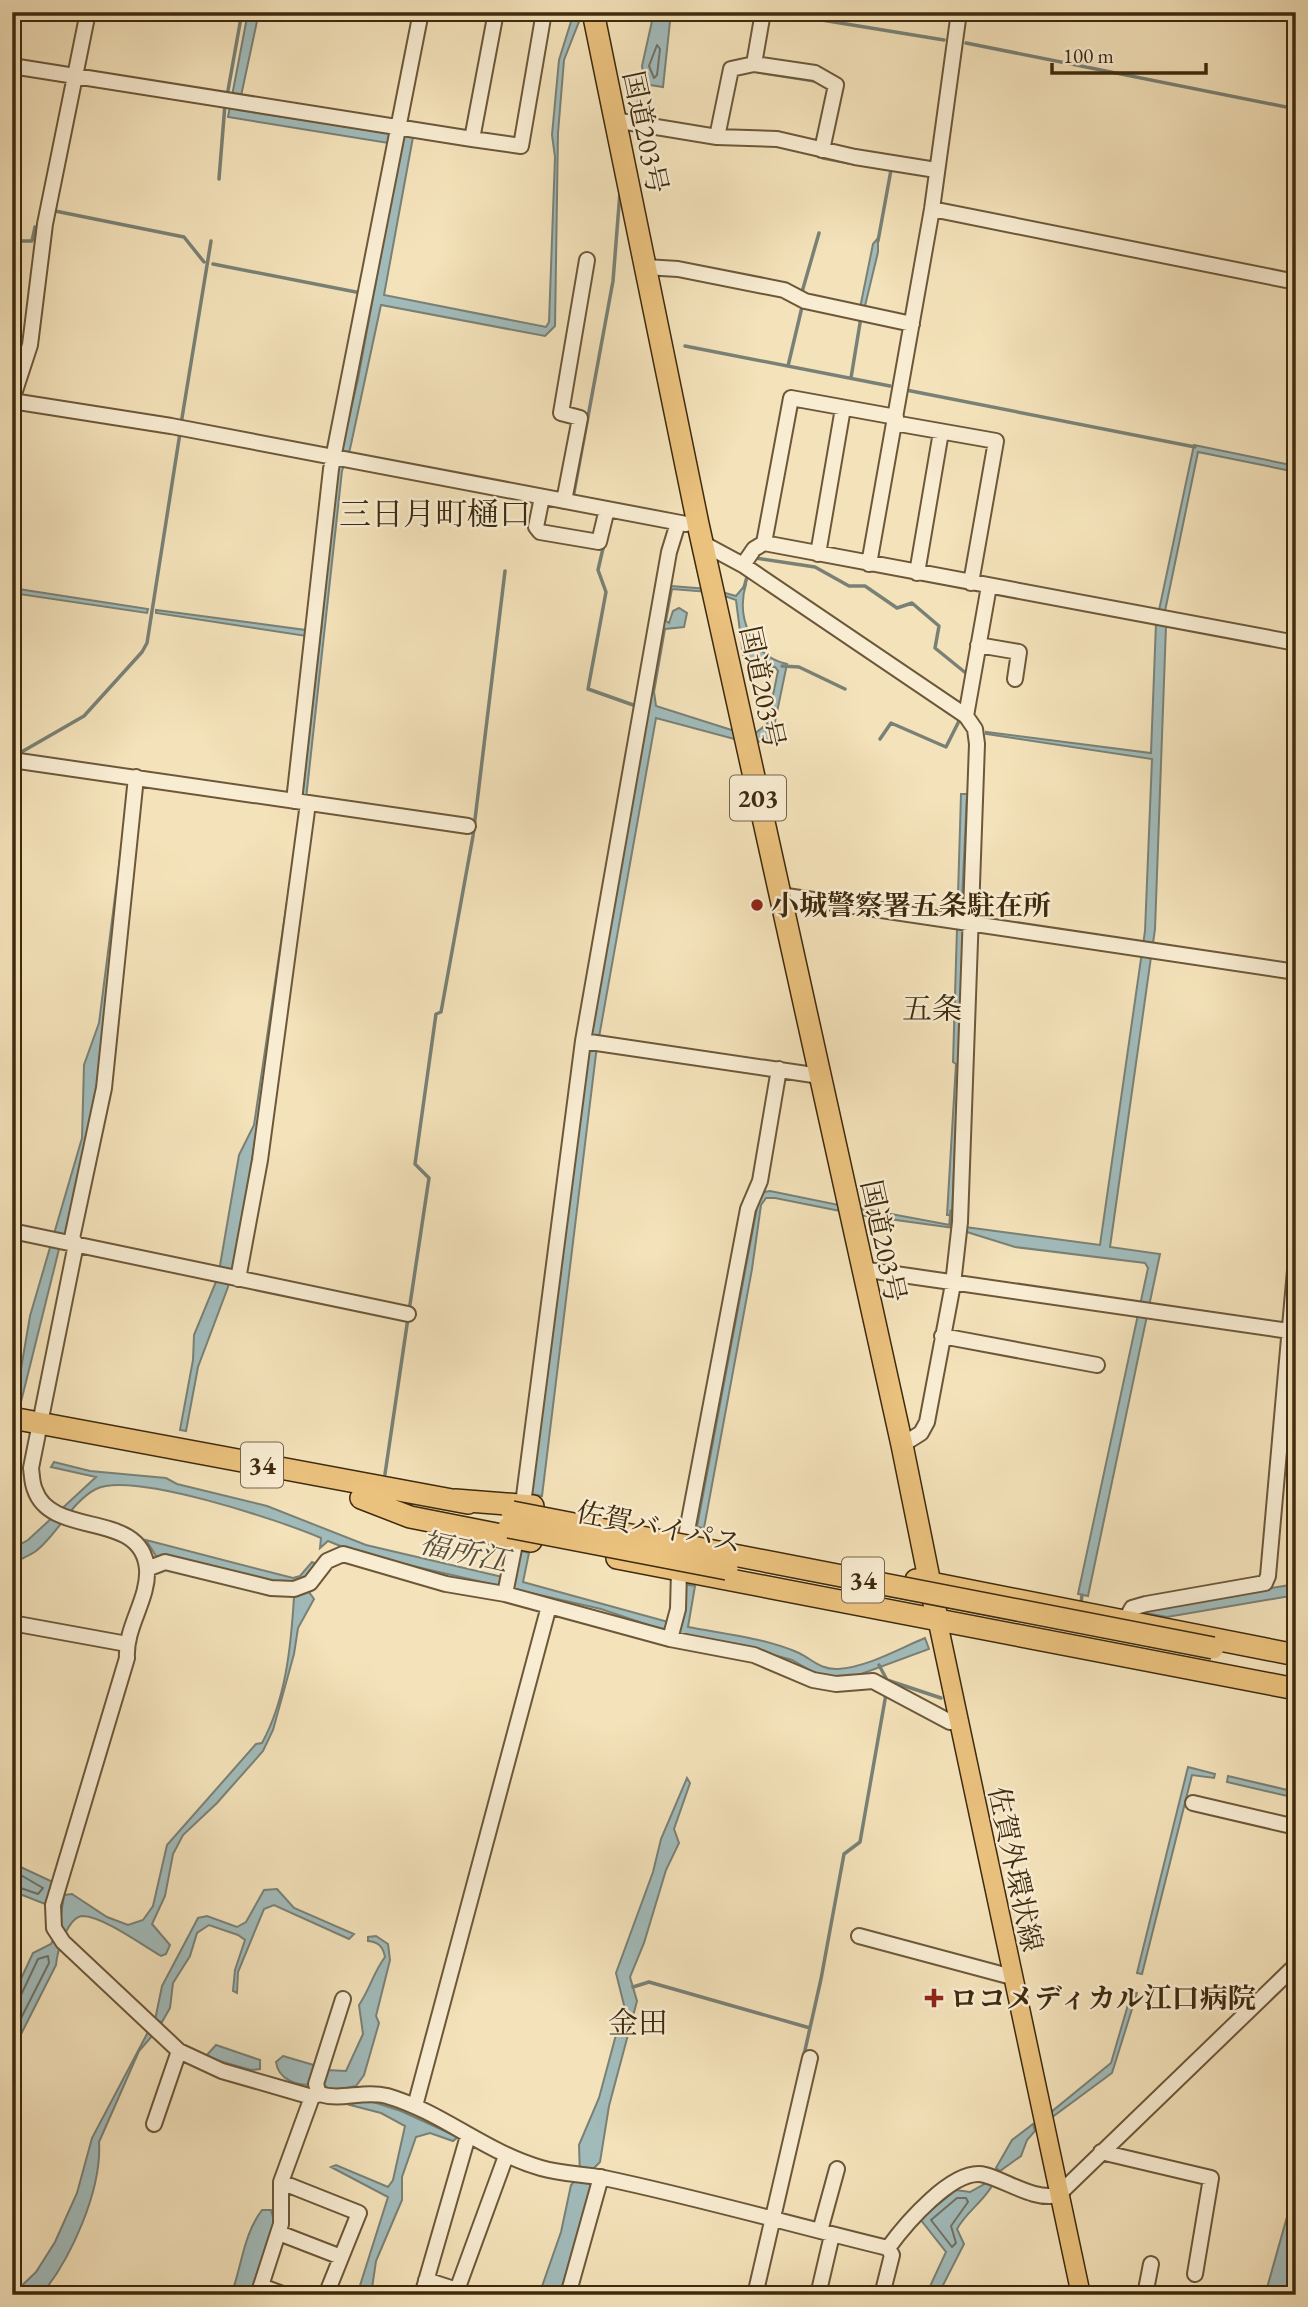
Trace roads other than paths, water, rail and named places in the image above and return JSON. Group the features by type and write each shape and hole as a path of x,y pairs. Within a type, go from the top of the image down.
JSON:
{"highway":[{"name":"国道203号","path":"593,12 645,267 693,530 780,895 902,1445 937,1618"},
{"name":"佐賀バイパス","path":"12,1418 39,1431 362,1498 515,1520 1212,1655 1296,1664"},
{"name":"佐賀バイパス","path":"12,1432 39,1431 455,1500 515,1520"},
{"path":"515,1520 686,1536 1126,1619 1296,1655"},
{"path":"515,1520 679,1571 937,1618 1296,1689"},
{"name":"佐賀バイパス","path":"1212,1655 1296,1679"}],"main road":[{"name":"佐賀外環状線","path":"937,1618 1081,2295"}],"street":[{"path":"88,12 45,224 30,345 12,401 171,426 564,501 605,514 693,530 966,716 975,729 977,744 960,1227 953,1284 927,1422 921,1433 902,1445"},
{"path":"235,1278 260,1160 301,802 313,633 334,457 421,12"},
{"path":"472,139 496,12"},
{"path":"12,66 521,146 544,12"},
{"path":"754,64 762,18 766,12"},
{"path":"869,564 932,209 959,12"},
{"path":"717,137 731,69 754,64 815,72 836,85 821,150"},
{"path":"614,120 717,137 777,139 821,150 936,170"},
{"path":"932,209 1296,282"},
{"path":"564,501 580,418 561,413 587,260"},
{"path":"645,267 678,269 784,290 805,301 912,324"},
{"path":"764,543 791,398 843,408 941,432 996,442 971,583"},
{"path":"818,554 843,408"},
{"path":"917,573 941,432"},
{"path":"542,497 536,527 540,532 599,542 605,514"},
{"path":"505,1594 583,1041 669,552 693,530"},
{"path":"743,565 754,549 764,543 1296,643"},
{"path":"966,716 989,586"},
{"path":"978,645 1019,652 1015,679"},
{"path":"12,760 468,826"},
{"path":"63,1242 72,1238 104,1088 136,778"},
{"path":"780,895 1296,972"},
{"path":"583,1041 820,1076"},
{"path":"686,1536 748,1209 760,1181 779,1069"},
{"path":"12,1231 408,1314"},
{"path":"63,1242 32,1468 35,1492 51,1510 69,1520 106,1527 124,1534 141,1551 147,1569 127,1644 128,1658 53,1905 51,1917 59,1938 179,2051 222,2071 316,2096 332,2098 372,2092 415,2106 506,2156 542,2169 598,2177 888,2248 892,2255 882,2295"},
{"path":"1126,1619 1132,1608 1146,1604 1265,1583 1268,1576 1292,1331 1296,1259"},
{"path":"861,1269 1292,1331"},
{"path":"942,1336 1097,1364"},
{"path":"147,1569 165,1562 271,1588 294,1589 310,1583 327,1561 343,1554 446,1584 505,1594 670,1639 754,1655 826,1683 873,1681 950,1722 957,1722"},
{"path":"670,1639 679,1571"},
{"path":"415,2106 548,1606"},
{"path":"12,1623 127,1644"},
{"path":"1193,1802 1296,1827"},
{"path":"859,1936 1012,1976"},
{"path":"888,2248 906,2222 958,2179 982,2173 1041,2194 1058,2195 1296,1965"},
{"path":"285,2295 259,2290 279,2233 281,2182 316,2096 316,2084 344,1999"},
{"path":"153,2124 179,2051"},
{"path":"755,2295 768,2219 810,2058"},
{"path":"422,2295 468,2136"},
{"path":"1101,2152 1211,2178 1195,2274"},
{"path":"426,2280 457,2290 506,2156"},
{"path":"818,2295 837,2169"},
{"path":"568,2295 598,2177"},
{"path":"281,2182 359,2213 327,2295"},
{"path":"279,2233 341,2257"},
{"path":"1145,2295 1152,2264"}],"water":[{"path":"248,12 259,12 238,110 413,137 384,295 546,327 549,322 555,157 552,135 559,60 574,12 580,12 580,19 564,60 558,133 555,326 545,336 381,305 350,449 342,471 305,808 236,1267 230,1272 228,1287 198,1367 186,1431 180,1430 193,1360 194,1335 218,1277 239,1155 254,1125 301,807 320,638 156,613 156,610 321,632 337,469 358,379 401,145 228,117"},
{"path":"654,12 671,12 663,87 650,85 644,80 642,66"},
{"path":"878,238 878,252 864,310 860,308 873,244"},
{"path":"1194,445 1296,466 1296,472 1198,452 1164,616 1158,615"},
{"path":"746,584 743,609 749,633 764,653 787,664 772,736 764,742 756,741 753,735 767,724 778,671 775,667 760,666 743,655 736,600 722,595 722,592 736,596"},
{"path":"671,586 708,589 708,592 672,589 666,621 669,623 673,611 679,608 687,613 684,627 665,629 654,692 656,706 738,732 738,740 656,718 596,1054 542,1496 531,1494 587,1050 662,617"},
{"path":"12,588 148,609 147,613 12,593"},
{"path":"1156,623 1166,626 1155,929 1110,1247 1160,1254 1088,1596 1078,1594 1148,1268 1145,1263 1015,1247 954,1228 860,1215 859,1208 950,1225 1100,1245 1145,931 1152,759 986,732 1151,753"},
{"path":"961,794 967,794 961,921 964,929 952,1215 947,1215 956,1064 953,1062"},
{"path":"127,802 98,1090 66,1232 62,1237 20,1406 15,1404 30,1316 82,1138 84,1065 99,1023"},
{"path":"764,1192 839,1205 840,1211 775,1198 766,1198 761,1205 752,1269 704,1528 697,1527 758,1202"},
{"path":"54,1462 90,1471 166,1478 177,1484 267,1506 366,1545 511,1579 518,1550 529,1553 523,1582 679,1625 684,1584 695,1586 688,1627 773,1644 799,1653 827,1668 860,1665 925,1638 929,1649 853,1677 831,1677 813,1672 792,1660 726,1642 675,1634 601,1609 360,1554 328,1541 320,1548 321,1538 242,1510 173,1492 141,1487 114,1485 96,1489 79,1502 44,1544 12,1564 12,1549 28,1540 96,1477 51,1467"},
{"path":"146,1540 293,1578 300,1576 312,1562 316,1564 302,1581 289,1584 272,1583 156,1556"},
{"path":"1296,1584 1296,1595 1167,1617 1141,1612 1171,1604"},
{"path":"309,1592 314,1599 298,1628 294,1654 273,1730 263,1751 217,1803 183,1835 173,1854 165,1896 152,1924 170,1945 166,1954 161,1956 101,1921 83,1916 78,1918 64,1936 56,1965 12,2052 12,1998 33,1953 51,1944 59,1929 64,1895 72,1894 107,1917 128,1925 143,1920 153,1906 167,1845 256,1744 262,1743 282,1690 289,1653 294,1597"},
{"path":"1188,1767 1215,1774 1214,1778 1192,1775 1142,1974 1137,1973"},
{"path":"1228,1776 1296,1792 1296,1798 1227,1782"},
{"path":"687,1778 690,1783 674,1829 679,1843 666,1870 644,1943 630,1977 637,2001 609,2106 600,2162 592,2170 590,2189 560,2295 539,2295 561,2232 571,2185 580,2176 579,2145 599,2098 624,2005 616,1973 653,1872 661,1839"},
{"path":"12,1863 53,1882 45,1904 12,1891"},
{"path":"277,1889 294,1908 354,1934 349,1939 274,1905 264,1909 238,1972 237,1993 233,1991 235,1970 245,1940 209,1925 197,1933 190,1956 173,1983 170,2008 162,2022 155,2020 162,1986 198,1918 207,1916 237,1927 246,1922 264,1890"},
{"path":"376,1936 388,1944 390,1960 376,2016 379,2023 364,2075 356,2086 331,2091 321,2082 326,2070 346,2071 363,2034 359,2005 385,1957 380,1946 368,1941 368,1937"},
{"path":"1132,1991 1137,1993 1112,2073 1051,2118 1050,2113 1111,2063"},
{"path":"148,2032 152,2036 139,2051 99,2142 99,2161 90,2202 63,2263 41,2295 12,2295 36,2272 55,2242 77,2193 92,2138"},
{"path":"216,2045 260,2060 260,2069 251,2070 205,2057"},
{"path":"283,2056 317,2066 313,2084 295,2083 284,2077 276,2062"},
{"path":"364,2099 401,2111 458,2137 453,2141 430,2133 416,2137 402,2177 402,2200 376,2261 371,2295 357,2295 388,2197 331,2167 336,2165 388,2187 393,2180 405,2126 381,2113 350,2105"},
{"path":"1033,2124 1035,2131 1027,2140 1021,2156 1000,2171 996,2168 1012,2140"},
{"path":"988,2182 992,2186 957,2229 964,2244 938,2295 926,2295 946,2252 920,2219 956,2190 970,2192"},
{"path":"1296,2185 1296,2244 1287,2279 1296,2282 1296,2295 1265,2295"},
{"path":"262,2210 271,2210 275,2224 250,2295 231,2295 247,2240"}],"waterway":[{"path":"227,96 242,12"},
{"path":"773,12 944,40"},
{"path":"966,43 1296,109"},
{"path":"758,72 815,81"},
{"path":"635,115 645,76"},
{"path":"219,179 225,104"},
{"path":"823,158 855,164"},
{"path":"870,166 891,170 878,241"},
{"path":"573,498 613,281 620,192"},
{"path":"55,211 184,237 204,262"},
{"path":"12,241 32,241 35,227"},
{"path":"802,292 819,233"},
{"path":"181,424 211,241"},
{"path":"213,264 361,293"},
{"path":"788,366 802,307"},
{"path":"851,378 861,317"},
{"path":"685,346 890,386"},
{"path":"906,390 1195,447"},
{"path":"18,754 84,716 147,643 180,433"},
{"path":"604,544 598,570 606,592 588,689 636,706"},
{"path":"754,561 755,558 815,567 849,586 865,586 897,608 912,603 939,626 935,648 967,674"},
{"path":"409,1311 429,1178 415,1164 436,1014 441,1012 473,836 505,571"},
{"path":"744,588 748,573"},
{"path":"782,666 799,667 845,689"},
{"path":"880,739 891,723 946,747 959,721"},
{"path":"950,1225 951,1211"},
{"path":"385,1474 408,1318"},
{"path":"1081,1603 1082,1595"},
{"path":"879,1665 887,1680 941,1698"},
{"path":"803,2059 844,1854 860,1842 886,1694"},
{"path":"633,1987 649,1982 810,2028"}],"place":[{"name":"小城警察署五条駐在所","path":"757,905"},
{"name":"ロコメディカル江口病院","path":"934,1998"}],"district":[{"name":"三日月町樋口","path":"435,514"},
{"name":"五条","path":"932,1009"},
{"name":"金田","path":"638,2023"}],"water label":[{"name":"福所江","path":"464,1552"}]}
